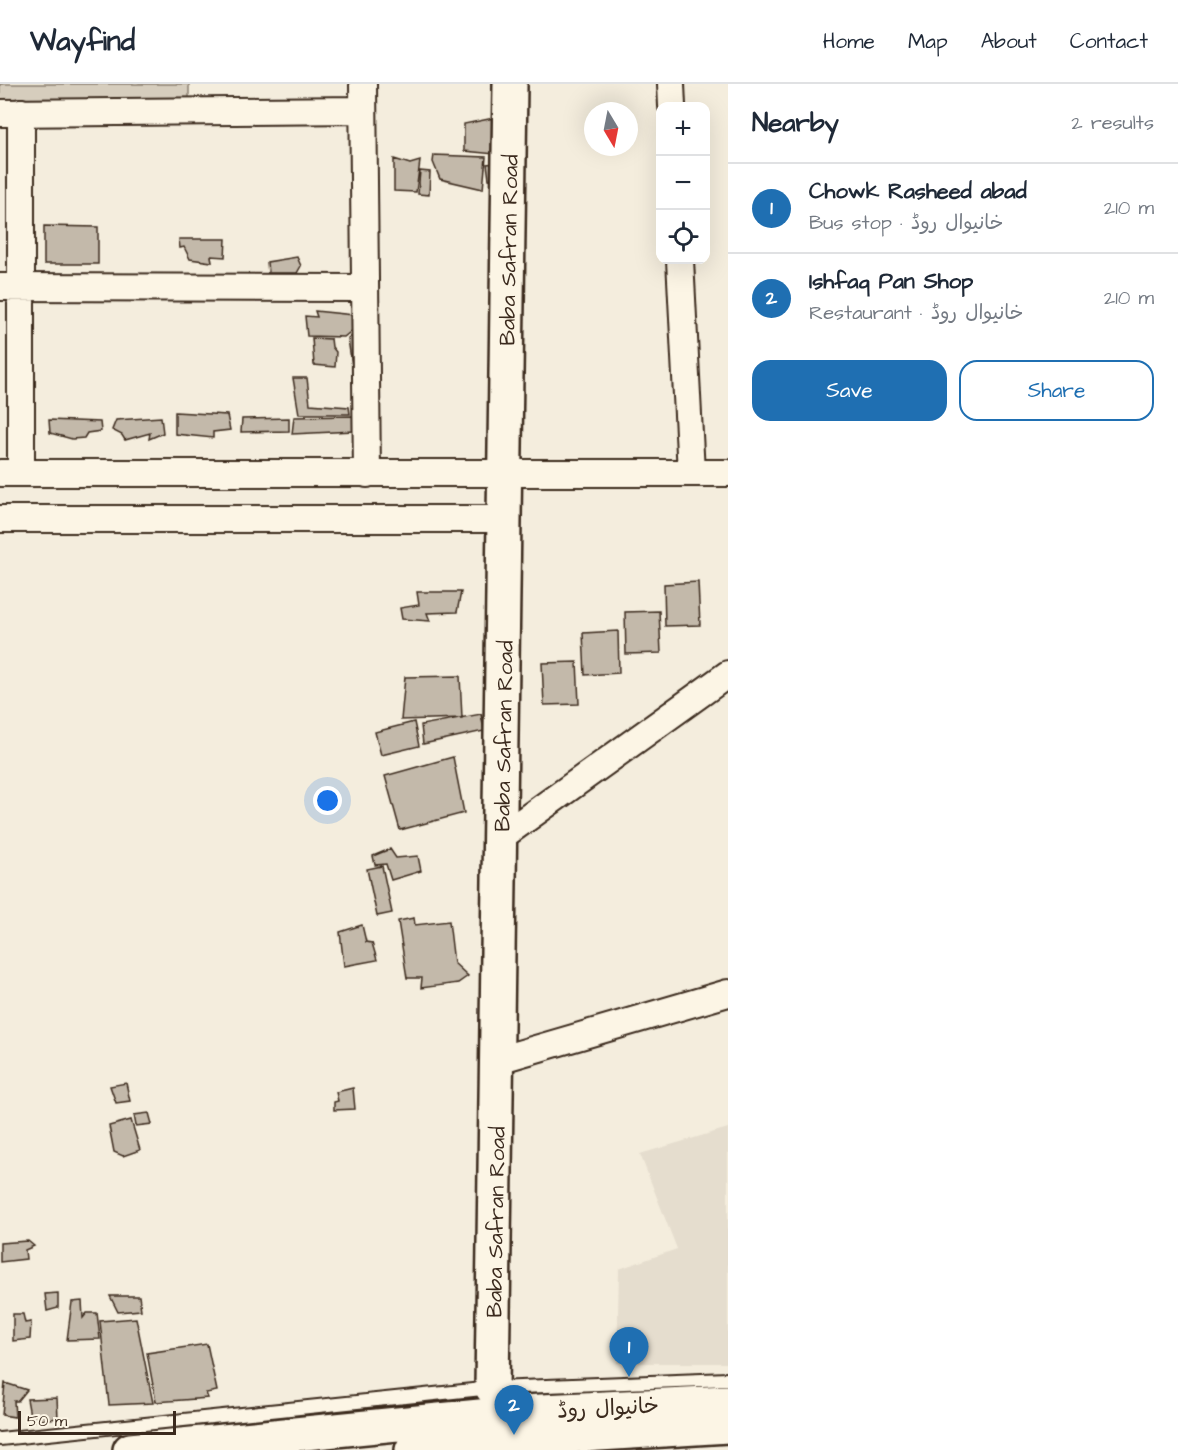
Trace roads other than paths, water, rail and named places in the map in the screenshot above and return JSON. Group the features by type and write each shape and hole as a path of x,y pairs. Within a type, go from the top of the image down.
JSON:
{"main road":[{"name":"Baba Safran Road","path":"492,1388 506,519 510,84"},
{"name":"خانیوال روڈ","path":"130,1450 521,1412 728,1402"},
{"name":"خانیوال روڈ","path":"412,1450 551,1437 728,1426"}],"street":[{"path":"363,84 367,474"},
{"path":"671,84 672,102"},
{"path":"363,110 11,113 11,473 728,473"},
{"path":"680,264 691,473"},
{"path":"11,287 365,288"},
{"path":"0,519 506,519"},
{"path":"501,837 728,674"},
{"path":"498,1060 728,993"}],"lane":[{"path":"0,1439 492,1388 728,1379"}],"place":[{"name":"Chowk Rasheed abad","path":"629,1377"},
{"name":"Ishfaq Pan Shop","path":"514,1435"}]}
